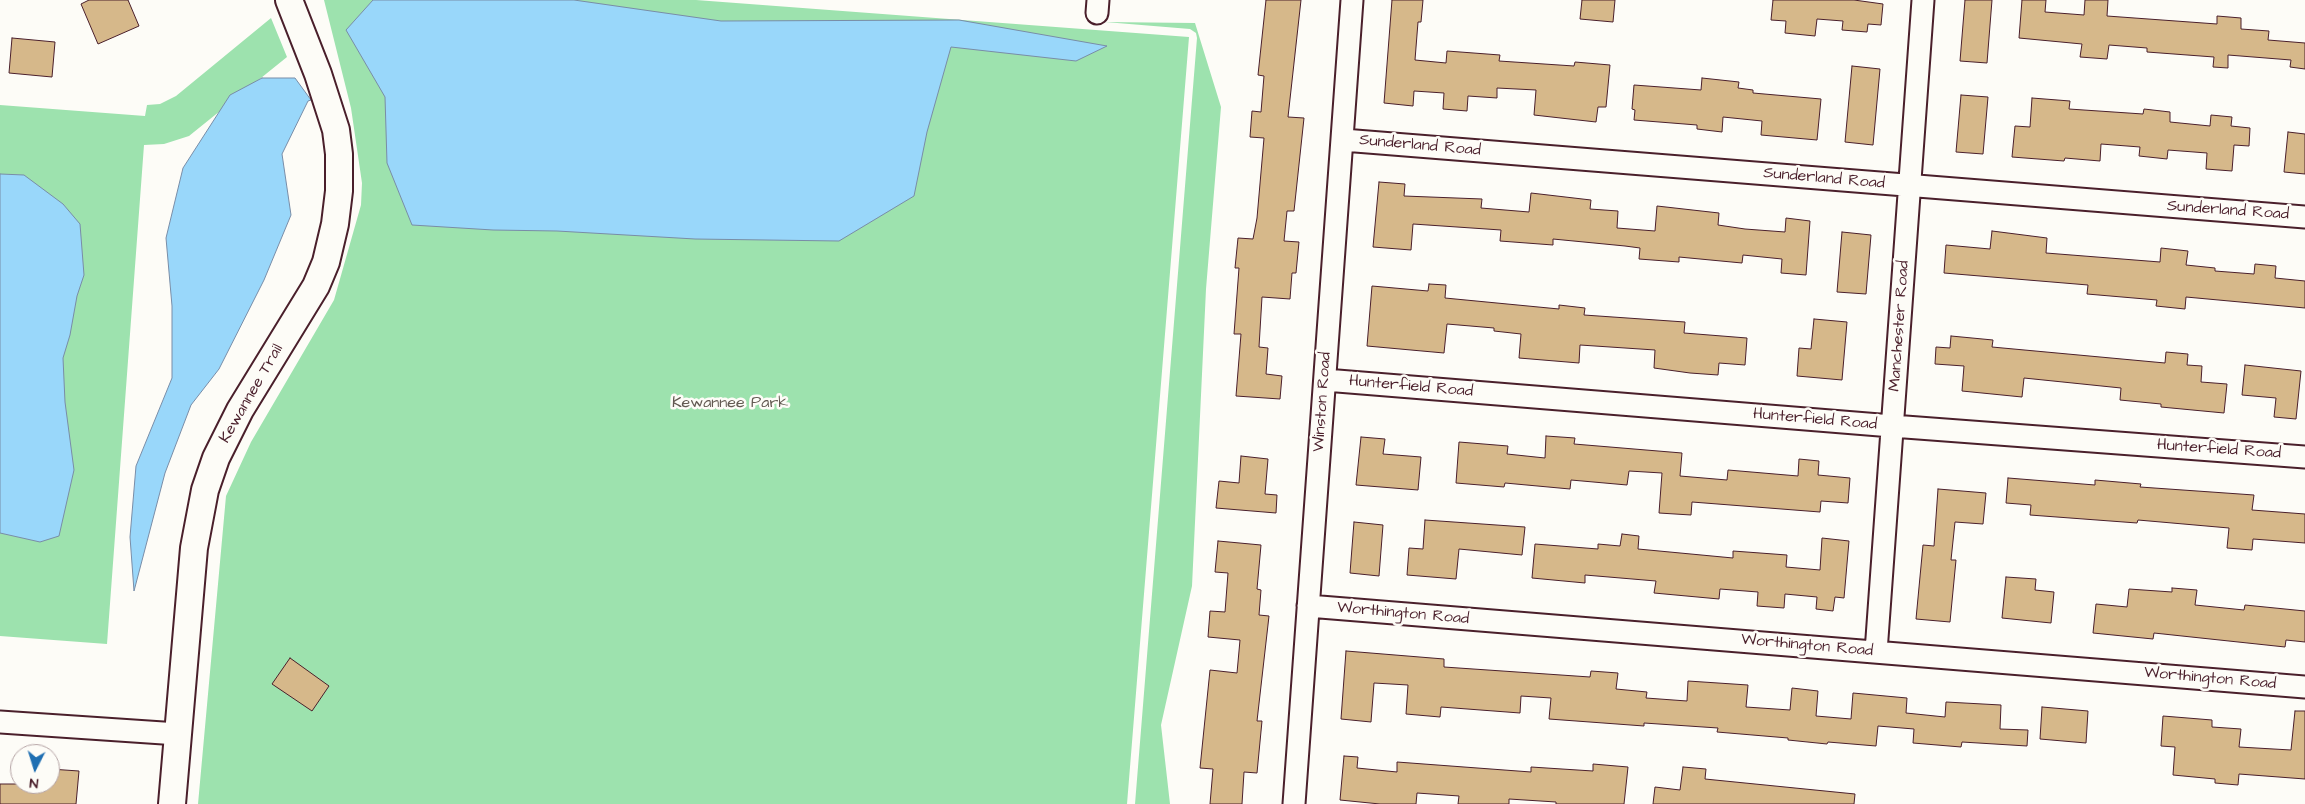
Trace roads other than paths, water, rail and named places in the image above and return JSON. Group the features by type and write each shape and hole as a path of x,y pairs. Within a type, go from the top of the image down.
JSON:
{"street":[{"name":"Kewannee Trail","path":"172,804 194,548 205,490 216,458 240,410 316,286 326,262 335,224 339,191 339,154 330,107 289,0"},
{"name":"Winston Road","path":"1294,804 1352,0"},
{"name":"Manchester Road","path":"1876,652 1923,0"},
{"name":"Sunderland Road","path":"1343,140 2305,217"},
{"name":"Hunterfield Road","path":"1325,380 2305,457"},
{"name":"Worthington Road","path":"1308,606 2305,687"},
{"path":"0,722 178,734"}],"water":[{"path":"373,0 574,0 721,21 959,20 1107,46 1076,61 951,47 927,132 914,196 839,241 695,239 412,225 387,163 385,97 346,30"},
{"path":"262,78 295,78 311,100 308,101 282,154 291,215 264,280 219,369 191,405 165,473 134,591 130,537 136,466 172,378 172,306 166,238 183,168 230,95"},
{"path":"0,174 24,175 63,204 80,224 84,275 77,296 70,335 63,358 65,402 74,470 59,536 40,542 0,533"}],"park label":[{"name":"Kewannee Park","path":"730,404"}]}
